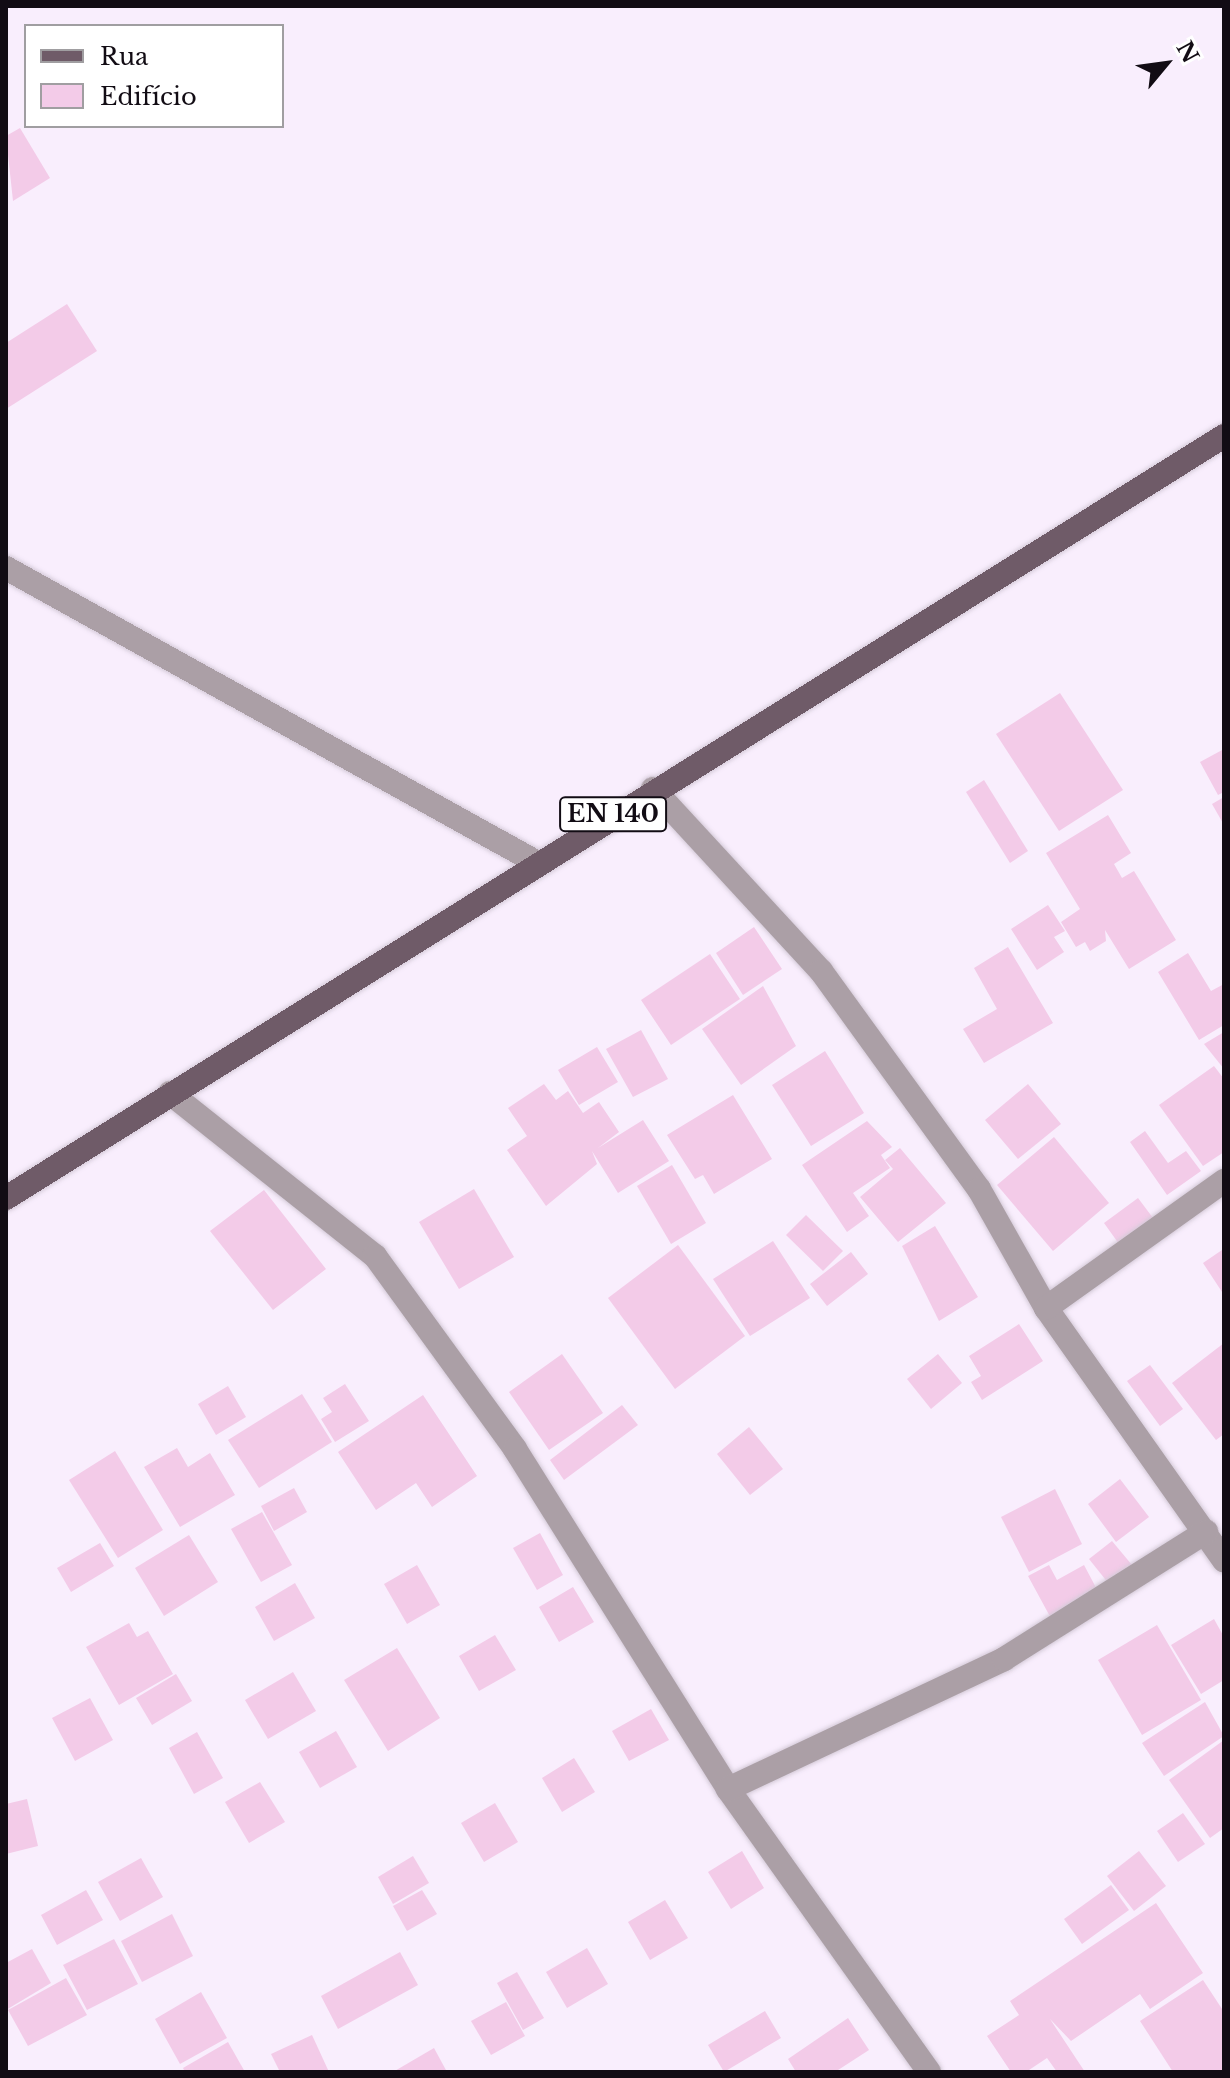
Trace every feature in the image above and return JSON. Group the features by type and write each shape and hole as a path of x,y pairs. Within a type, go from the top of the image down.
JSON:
{"main road":[{"name":"EN 140","path":"6,1198 536,862 1224,436"}],"street":[{"path":"6,568 536,862"},
{"path":"653,789 821,971 979,1189 1046,1308 1224,1560"},
{"path":"170,1093 375,1256 515,1449 728,1789 929,2072"},
{"path":"1046,1308 1224,1181"},
{"path":"728,1789 1004,1659 1206,1532"}],"building":[{"path":"20,128 50,178 13,201 6,136"},
{"path":"67,304 97,351 6,409 6,343"},
{"path":"1060,693 1123,790 1059,831 996,734"},
{"path":"1224,749 1224,792 1218,795 1200,762"},
{"path":"984,780 1028,851 1010,863 966,792"},
{"path":"1224,797 1224,825 1212,804"},
{"path":"1108,815 1131,853 1114,864 1122,878 1134,871 1176,940 1129,969 1105,930 1106,941 1090,951 1085,942 1076,947 1061,922 1080,909 1046,853"},
{"path":"1048,905 1065,931 1054,937 1064,952 1037,970 1011,929"},
{"path":"754,927 782,969 743,995 716,953"},
{"path":"1008,947 1053,1023 984,1063 963,1029 997,1009 974,968"},
{"path":"1188,953 1211,991 1224,984 1224,1025 1199,1040 1158,972"},
{"path":"710,954 740,999 671,1045 641,1000"},
{"path":"763,986 796,1046 741,1085 702,1029"},
{"path":"641,1030 668,1079 633,1097 606,1049"},
{"path":"1224,1032 1224,1069 1204,1044"},
{"path":"597,1047 618,1082 579,1105 558,1070"},
{"path":"825,1051 864,1113 811,1146 772,1085"},
{"path":"1214,1066 1224,1079 1224,1152 1203,1166 1159,1105"},
{"path":"544,1084 556,1100 568,1091 583,1113 599,1102 619,1132 598,1148 643,1120 669,1161 618,1193 592,1151 597,1164 546,1206 507,1150 527,1136 508,1108"},
{"path":"1028,1084 1061,1124 1018,1159 985,1120"},
{"path":"733,1095 772,1159 714,1194 703,1175 695,1179 667,1135"},
{"path":"867,1121 892,1147 881,1155 890,1168 853,1193 869,1216 847,1232 802,1165"},
{"path":"1145,1131 1168,1163 1186,1151 1201,1171 1167,1195 1130,1142"},
{"path":"1054,1137 1109,1203 1053,1251 997,1185"},
{"path":"900,1148 946,1203 898,1242 860,1197 893,1169 885,1160"},
{"path":"672,1165 706,1223 671,1244 637,1186"},
{"path":"474,1189 514,1257 459,1289 419,1222"},
{"path":"264,1190 326,1269 273,1310 210,1231"},
{"path":"1138,1198 1153,1218 1119,1244 1104,1223"},
{"path":"806,1215 843,1251 823,1271 786,1235"},
{"path":"935,1226 978,1297 939,1321 902,1246"},
{"path":"773,1241 810,1298 750,1336 713,1279"},
{"path":"678,1245 745,1336 675,1389 608,1298"},
{"path":"1222,1250 1224,1254 1224,1295 1203,1263"},
{"path":"851,1252 868,1274 827,1306 810,1284"},
{"path":"1019,1324 1043,1361 982,1400 971,1382 981,1376 969,1356"},
{"path":"1224,1343 1224,1434 1216,1440 1172,1383"},
{"path":"562,1354 603,1413 549,1450 509,1392"},
{"path":"938,1354 962,1383 931,1409 907,1379"},
{"path":"1150,1365 1183,1409 1160,1426 1127,1381"},
{"path":"345,1384 369,1421 335,1442 321,1419 332,1412 323,1398"},
{"path":"228,1386 246,1417 216,1435 198,1404"},
{"path":"302,1394 332,1442 259,1488 228,1440"},
{"path":"423,1395 477,1476 432,1507 416,1483 376,1510 338,1452"},
{"path":"622,1405 638,1425 564,1480 550,1460"},
{"path":"749,1427 783,1469 750,1495 717,1454"},
{"path":"177,1448 188,1467 210,1453 235,1495 180,1527 144,1467"},
{"path":"115,1451 163,1530 118,1558 69,1480"},
{"path":"1120,1479 1149,1517 1116,1542 1088,1504"},
{"path":"294,1488 307,1512 274,1531 261,1506"},
{"path":"1055,1489 1082,1544 1029,1572 1001,1517"},
{"path":"262,1512 292,1565 261,1582 231,1529"},
{"path":"540,1533 563,1575 537,1590 513,1548"},
{"path":"189,1535 218,1582 164,1616 135,1568"},
{"path":"1112,1541 1132,1565 1109,1584 1089,1559"},
{"path":"100,1543 114,1566 71,1592 57,1568"},
{"path":"417,1565 440,1605 407,1624 384,1584"},
{"path":"1049,1565 1057,1580 1084,1565 1101,1597 1053,1622 1028,1576"},
{"path":"295,1583 315,1618 274,1641 255,1607"},
{"path":"573,1587 594,1622 559,1642 539,1607"},
{"path":"1214,1619 1224,1637 1224,1680 1201,1694 1171,1645"},
{"path":"129,1623 137,1637 148,1631 173,1674 119,1705 86,1647"},
{"path":"1157,1625 1201,1700 1142,1735 1098,1660"},
{"path":"495,1635 516,1670 479,1691 459,1656"},
{"path":"397,1648 440,1718 388,1751 344,1680"},
{"path":"293,1672 316,1711 268,1739 245,1700"},
{"path":"176,1674 192,1701 152,1725 136,1698"},
{"path":"90,1698 113,1740 75,1761 52,1718"},
{"path":"1205,1702 1224,1736 1164,1776 1142,1743"},
{"path":"651,1709 669,1740 629,1761 612,1731"},
{"path":"336,1731 357,1767 320,1788 299,1752"},
{"path":"197,1732 223,1778 194,1794 169,1748"},
{"path":"1224,1740 1224,1828 1210,1838 1169,1780"},
{"path":"574,1758 595,1792 562,1812 542,1778"},
{"path":"260,1782 285,1822 249,1843 225,1802"},
{"path":"27,1799 38,1846 6,1854 6,1804"},
{"path":"495,1803 518,1842 484,1862 461,1823"},
{"path":"1183,1813 1205,1844 1178,1862 1157,1831"},
{"path":"742,1851 764,1888 731,1909 708,1872"},
{"path":"1139,1851 1166,1886 1134,1911 1107,1876"},
{"path":"413,1856 429,1883 393,1904 378,1877"},
{"path":"141,1858 163,1897 120,1921 98,1882"},
{"path":"1111,1885 1129,1910 1082,1944 1064,1919"},
{"path":"86,1890 103,1920 57,1945 41,1915"},
{"path":"422,1890 437,1914 407,1931 393,1906"},
{"path":"665,1900 688,1938 650,1960 628,1922"},
{"path":"1156,1903 1203,1973 1150,2009 1140,1994 1071,2041 1050,2019 1085,2072 1057,2072 1047,2058 1026,2072 1011,2072 987,2036 1019,2015 1010,2001"},
{"path":"172,1914 193,1956 142,1982 121,1941"},
{"path":"114,1939 138,1984 87,2010 63,1965"},
{"path":"587,1948 608,1984 567,2008 546,1972"},
{"path":"32,1949 51,1983 6,2010 6,1963"},
{"path":"400,1952 418,1985 338,2029 321,1996"},
{"path":"517,1972 544,2018 523,2030 497,1983"},
{"path":"66,1978 87,2015 28,2046 8,2010"},
{"path":"1203,1980 1224,2012 1224,2072 1173,2072 1140,2021"},
{"path":"201,1992 227,2038 180,2064 155,2019"},
{"path":"506,2002 525,2036 491,2055 471,2021"},
{"path":"765,2011 781,2038 724,2072 708,2045"},
{"path":"848,2018 869,2050 835,2072 796,2072 788,2059"},
{"path":"312,2035 329,2072 280,2072 271,2054"},
{"path":"228,2042 245,2072 185,2072 183,2068"},
{"path":"434,2048 447,2072 393,2072"}]}
